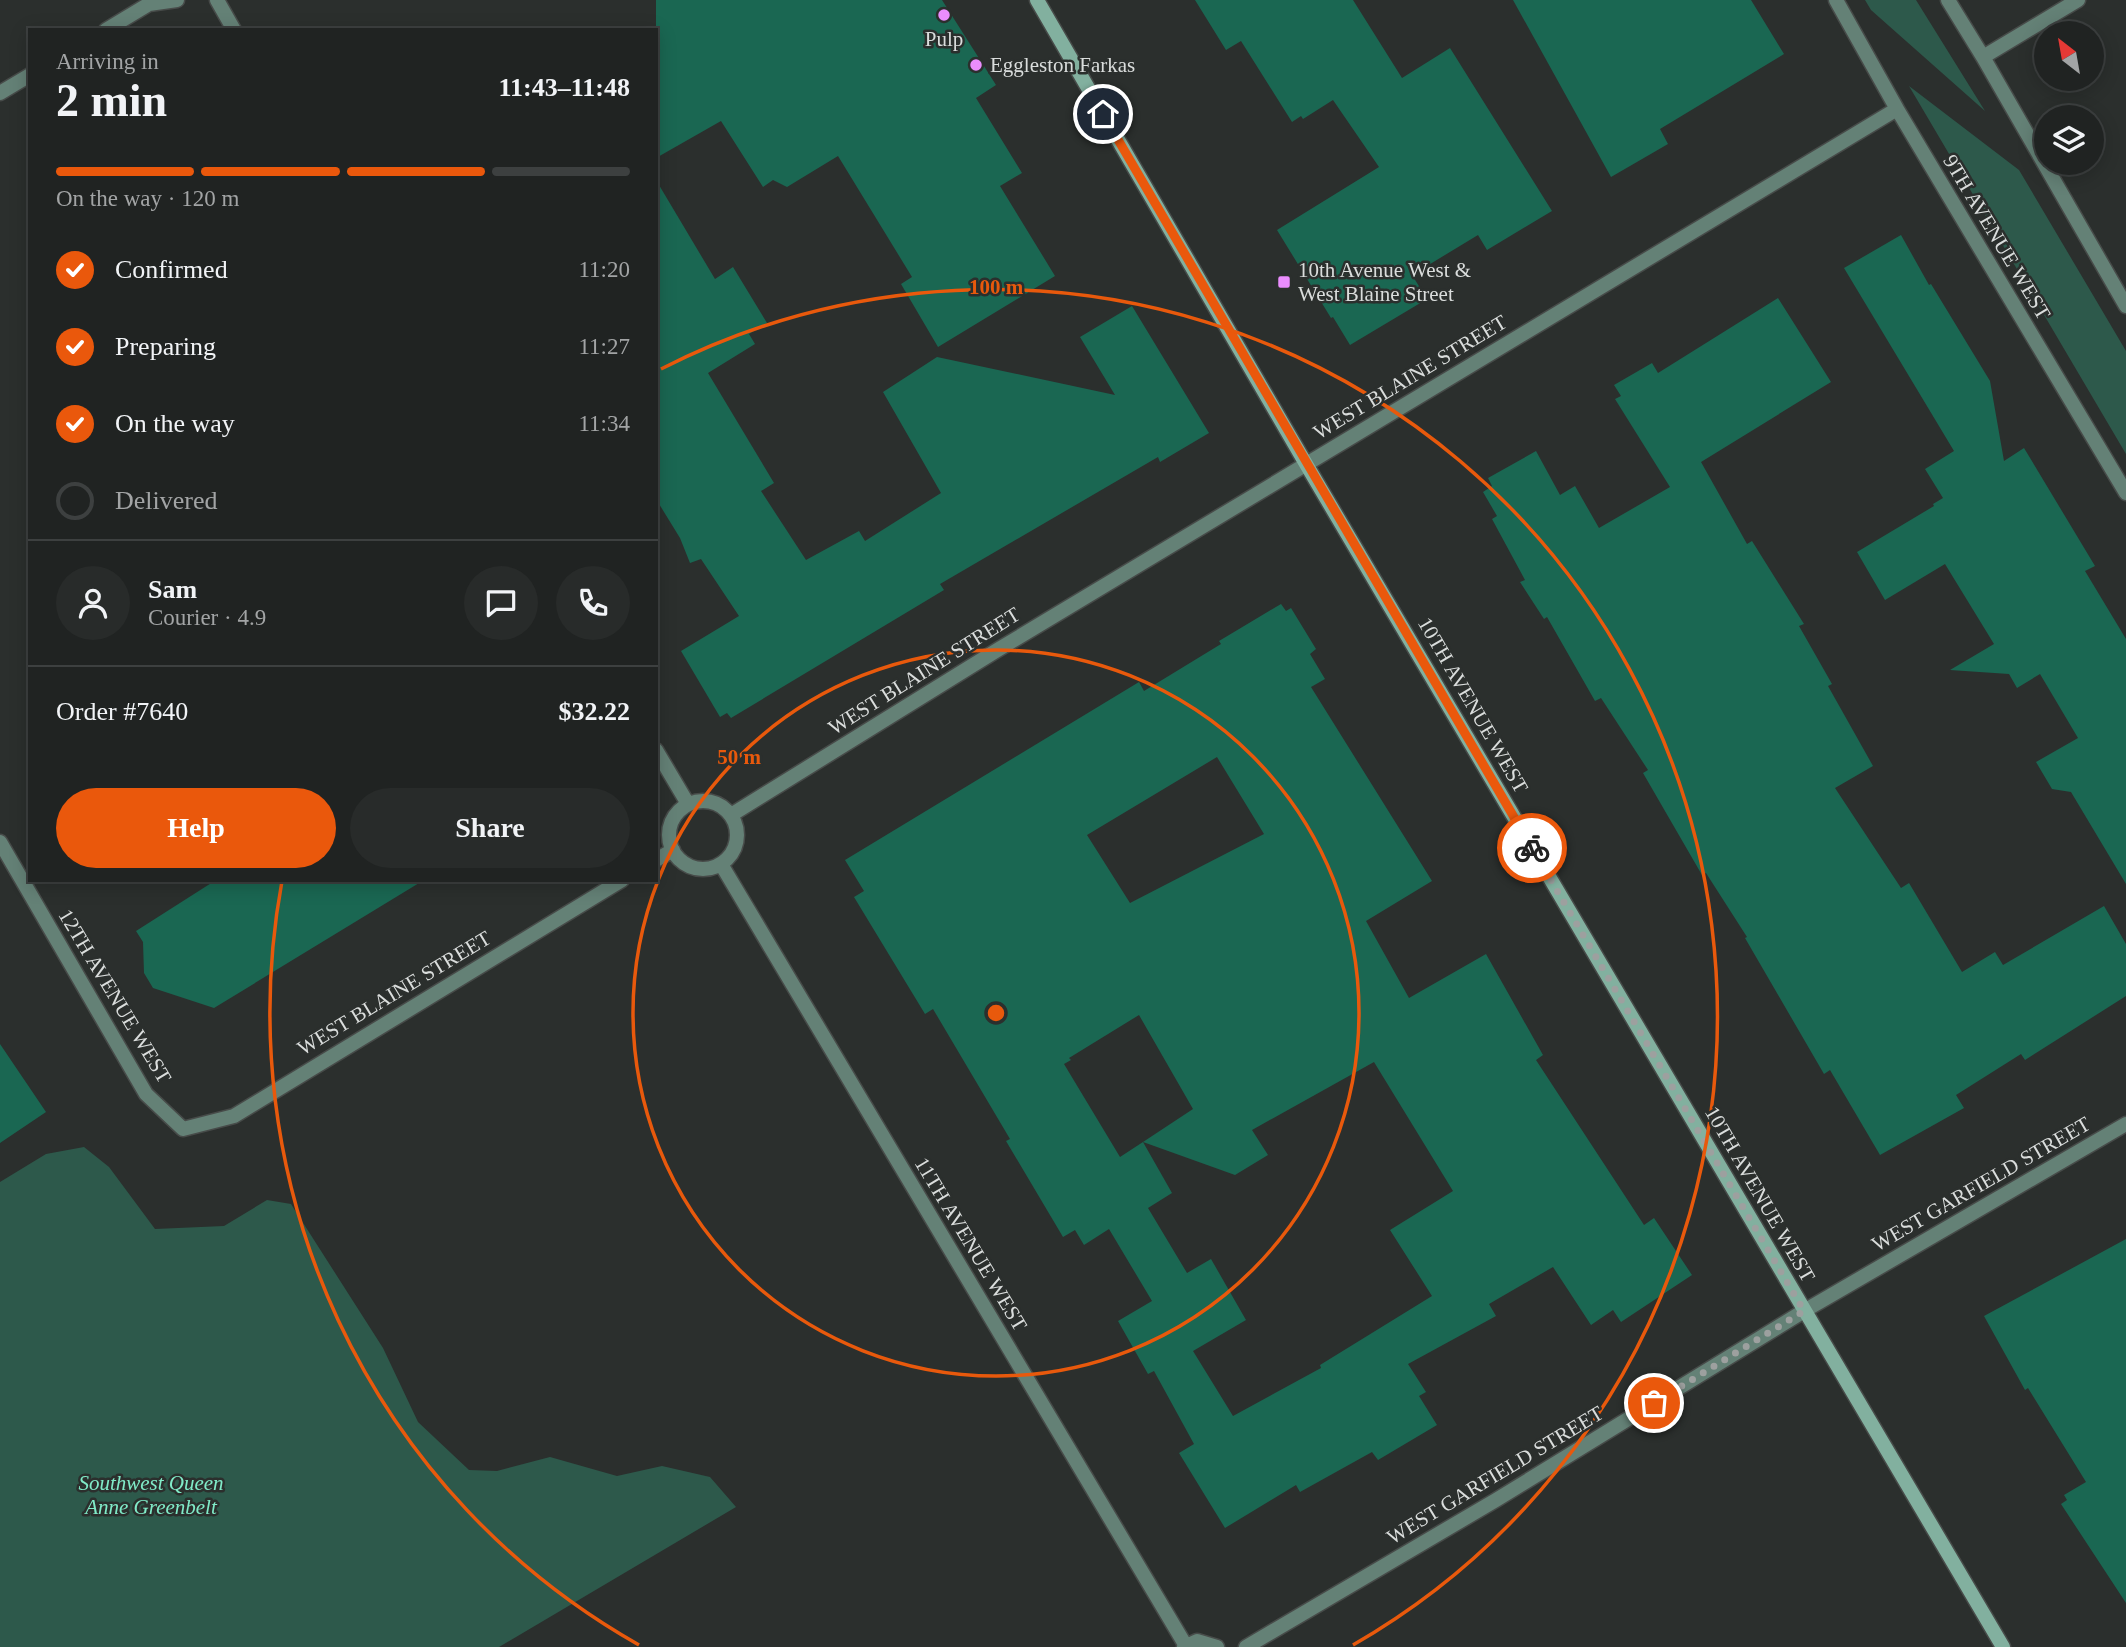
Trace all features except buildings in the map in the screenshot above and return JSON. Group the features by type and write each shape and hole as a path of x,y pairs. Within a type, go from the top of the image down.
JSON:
{"street":[{"path":"109,28 149,4 177,0"},
{"path":"217,0 233,28"},
{"name":"10TH AVENUE WEST","path":"1037,0 1306,464 2003,1647"},
{"name":"9TH AVENUE WEST","path":"1836,0 1897,109 2126,493"},
{"path":"1948,0 2126,306"},
{"path":"1983,57 2078,0"},
{"path":"0,93 28,76"},
{"name":"WEST BLAINE STREET","path":"731,815 999,649 1897,109"},
{"path":"658,753 688,804"},
{"path":"695,801 718,803 731,815 737,831 737,843 732,853 720,864 705,870 694,868 684,863 673,850 668,836 670,824 675,814 688,804 695,801"},
{"name":"12TH AVENUE WEST","path":"0,842 146,1094 183,1129"},
{"path":"658,859 673,850"},
{"name":"11TH AVENUE WEST","path":"720,864 1185,1646"},
{"name":"WEST BLAINE STREET","path":"183,1129 234,1115 619,882"},
{"name":"WEST GARFIELD STREET","path":"1246,1647 1496,1500 1804,1311 2126,1124"},
{"path":"1185,1646 1197,1641 1217,1647"}],"green space":[{"path":"1865,0 1916,0 1985,111 1871,10"},
{"path":"1909,86 2019,170 2126,351 2126,454"},
{"name":"Southwest Queen Anne Greenbelt","path":"84,1147 109,1167 155,1229 224,1226 267,1200 291,1204 383,1348 418,1422 469,1470 497,1471 550,1457 617,1476 662,1466 710,1477 736,1507 499,1647 0,1647 0,1182 46,1154"}],"way so far":[{"path":"1532,848 1804,1311 1654,1403"}],"place":[{"name":"Pulp","path":"944,15"},
{"name":"Eggleston Farkas","path":"976,65"},
{"name":"10th Avenue West & West Blaine Street","path":"1284,282"}],"route":[{"path":"1103,114 1532,848"}]}
